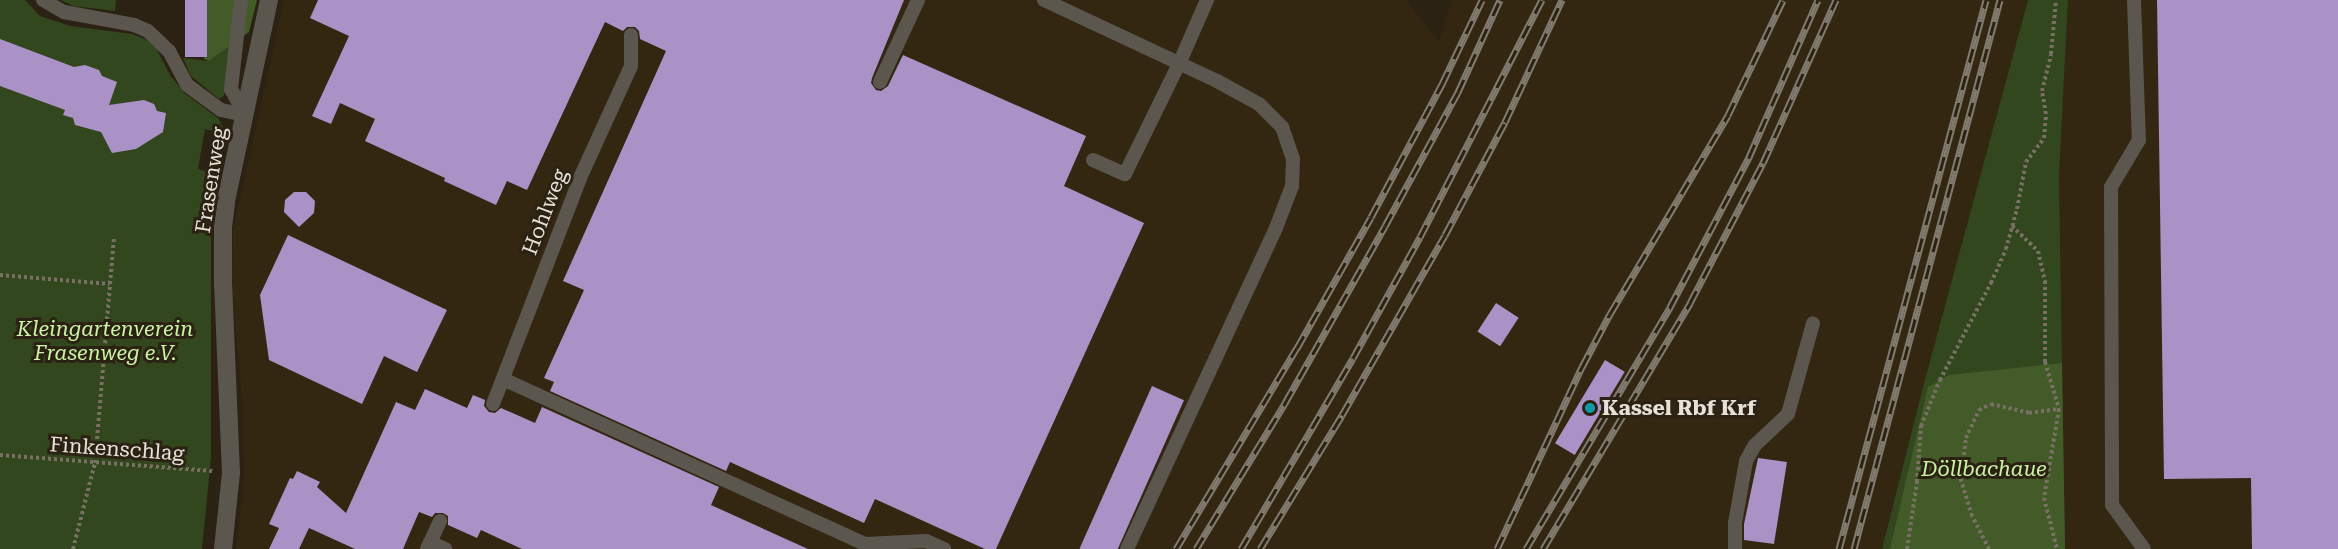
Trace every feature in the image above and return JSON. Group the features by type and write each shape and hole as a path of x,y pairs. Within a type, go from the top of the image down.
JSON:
{"street":[{"name":"Frasenweg","path":"223,549 231,473 223,285 223,227 227,196 269,0"}],"lane":[{"path":"43,0 64,12 134,25 148,30 169,51 187,85 221,110 245,115"},
{"path":"241,0 231,89 245,115"},
{"path":"880,82 918,0"},
{"path":"1044,0 1259,104 1282,127 1293,159 1292,186 1276,228 1127,549"},
{"path":"1093,160 1125,174 1179,64 1207,0"},
{"path":"2134,0 2139,140 2111,187 2112,505 2144,549"},
{"name":"Hohlweg","path":"493,404 505,380 580,178 631,66 631,35"},
{"path":"1736,549 1735,523 1746,460 1755,445 1788,414 1813,323"},
{"path":"505,380 865,544 926,541 944,549"},
{"path":"440,521 429,545 445,549"}],"path":[{"path":"1907,549 1917,483 1921,426 1940,380 1991,283 2012,226 2026,162 2044,138 2046,114 2042,91 2051,54 2056,0"},
{"path":"2012,226 2038,250 2045,282 2045,362 2059,409 2043,498 2057,549"},
{"path":"74,549 95,463 114,238"},
{"path":"0,275 110,284"},
{"path":"1989,549 1972,516 1961,478 1966,438 1979,410 1991,404 2029,413 2059,409"},
{"name":"Finkenschlag","path":"0,455 231,473"}],"shaded area":[{"path":"284,0 1406,0 1439,42 1452,0 2028,0 1924,383 1882,549 236,549 244,477 241,387 232,287 233,231"},
{"path":"2068,0 2338,0 2338,549 2065,549 2059,175"}],"green space":[{"name":"Kleingartenverein Frasenweg e.V.","path":"0,0 25,0 40,16 70,26 132,34 147,40 156,48 170,75 184,93 218,118 223,127 223,133 205,129 198,169 215,174 211,225 211,458 202,549 0,549"},
{"path":"61,0 116,0 115,11 73,6"},
{"path":"207,0 257,0 249,32 209,61 204,59"},
{"name":"Döllbachaue","path":"2028,0 2068,0 2059,175 2065,549 1882,549 1924,383"},
{"path":"231,45 224,96 219,99 191,76 183,58 209,61"},
{"path":"2062,363 2065,549 1890,549 1928,387 1949,375"}],"building":[{"path":"185,0 207,0 207,57 185,57"},
{"path":"318,0 904,0 872,78 871,83 876,90 881,91 888,86 903,55 1086,136 1064,186 1144,223 996,549 985,549 875,499 864,523 730,462 726,471 550,391 554,382 544,378 584,290 563,281 666,51 640,39 639,31 635,27 627,27 623,31 605,22 527,190 507,181 496,205 444,181 445,178 365,141 375,119 340,103 331,124 312,116 349,36 310,18"},
{"path":"2157,0 2338,0 2338,549 2252,549 2251,478 2164,479"},
{"path":"0,39 74,67 85,65 99,70 102,76 117,82 109,105 144,100 154,104 157,111 166,113 163,132 136,149 112,153 101,132 75,125 73,118 63,115 65,110 0,86"},
{"path":"294,192 306,192 315,201 314,213 299,227 284,212 285,200"},
{"path":"288,235 447,310 417,372 384,356 362,404 269,360 260,295"},
{"path":"1496,303 1519,318 1500,346 1477,332"},
{"name":"Kassel Rbf Krf","path":"1605,360 1625,372 1575,455 1555,443"},
{"path":"1152,386 1184,400 1118,549 1080,549"},
{"path":"425,389 467,408 473,395 485,400 484,406 489,412 495,413 501,408 535,423 542,407 719,487 711,505 808,549 522,549 481,530 477,538 448,525 448,516 443,513 435,513 432,517 419,512 403,549 355,549 309,528 299,549 269,549 279,528 269,524 290,478 293,479 297,471 320,482 317,487 346,513 396,402 415,410"},
{"path":"1758,458 1787,462 1774,544 1744,540 1744,524"}],"railway":[{"path":"1176,549 1297,348 1371,217 1442,84 1482,0"},
{"path":"1196,549 1285,403 1385,226 1458,92 1500,0"},
{"path":"1241,549 1353,358 1420,237 1542,0"},
{"path":"1260,549 1342,415 1445,235 1505,122 1562,0"},
{"path":"1497,549 1582,367 1610,314 1728,115 1783,0"},
{"path":"1526,549 1670,307 1749,157 1818,0"},
{"path":"1543,549 1690,303 1763,163 1836,0"},
{"path":"1839,549 1986,0"},
{"path":"1854,549 2000,0"}],"place":[{"name":"Kassel Rbf Krf","path":"1590,408"}]}
